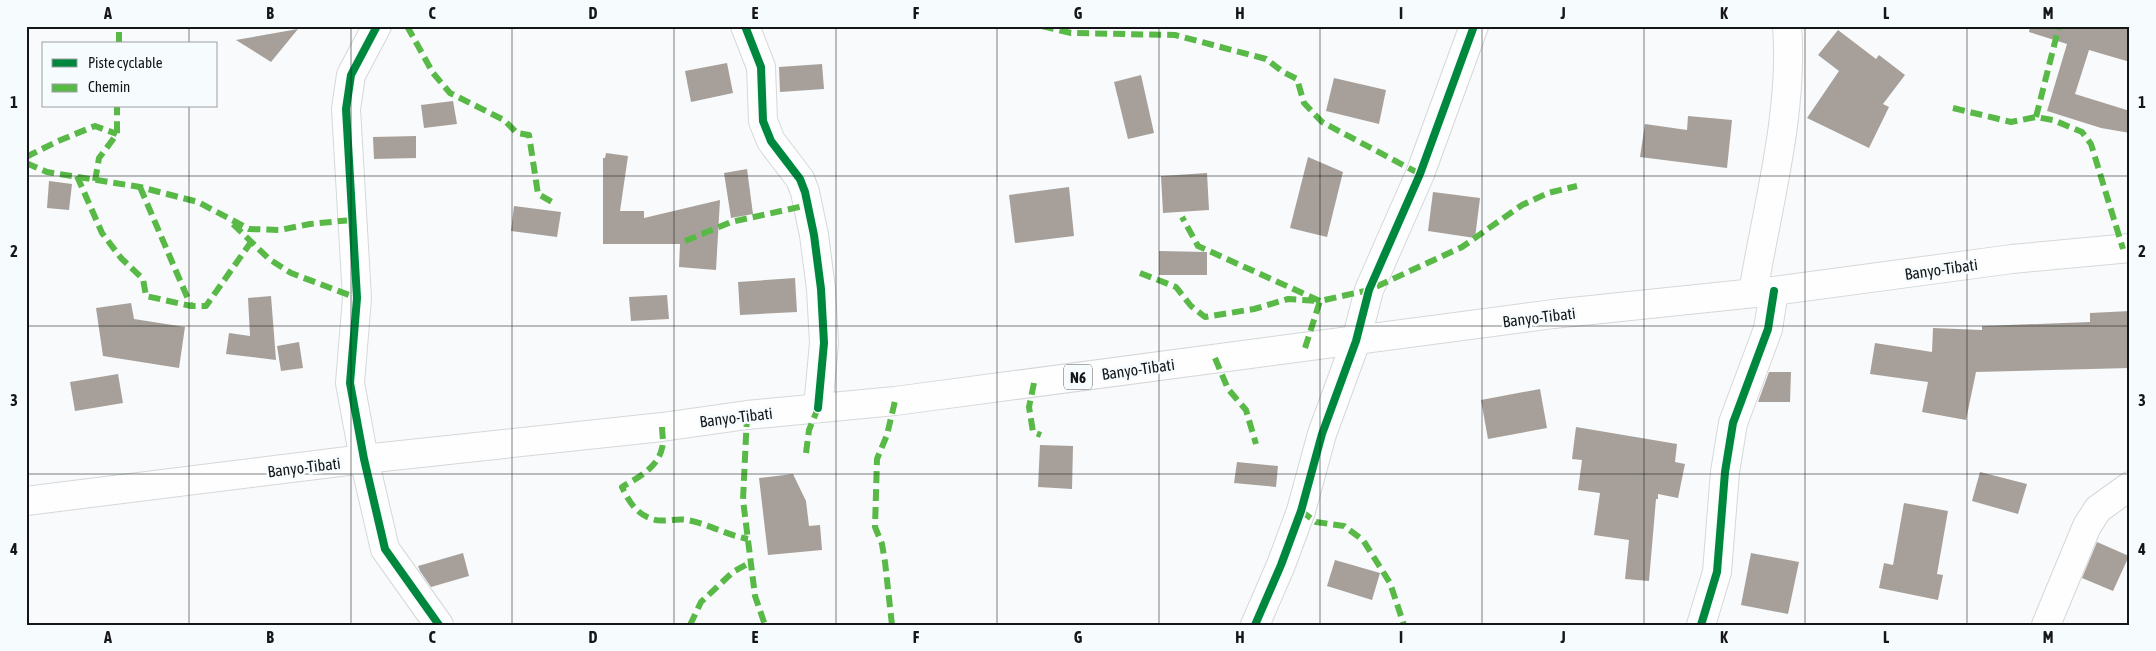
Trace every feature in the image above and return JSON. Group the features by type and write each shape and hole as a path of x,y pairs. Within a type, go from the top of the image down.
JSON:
{"main road":[{"path":"377,26 351,75 346,109 356,298 350,383 364,459 385,549 439,625"},
{"path":"745,26 761,67 764,121 771,140 800,179 806,192 813,227 821,289 824,343 818,408"},
{"path":"1255,625 1301,511 1322,434 1356,341 1370,290 1420,174 1474,26"},
{"path":"1701,625 1717,572 1725,472 1733,423 1768,329 1764,292 1788,75 1787,26"},
{"name":"Banyo-Tibati","path":"26,502 364,459 935,396 1553,314 1764,292 2012,259 2130,248"},
{"path":"2046,625 2088,526 2098,509 2130,486"}],"building":[{"path":"2030,26 2130,26 2130,62 2089,50 2075,94 2130,111 2130,133 2101,128 2047,111 2067,44 2029,32"},
{"path":"298,29 271,62 236,40"},
{"path":"1838,30 1876,59 1879,55 1905,75 1883,104 1889,107 1869,148 1807,118 1839,71 1818,55"},
{"path":"727,63 733,93 691,102 685,71"},
{"path":"822,64 824,89 780,92 779,67"},
{"path":"1141,75 1154,133 1128,139 1114,82"},
{"path":"1334,78 1386,90 1379,124 1326,111"},
{"path":"453,101 457,124 424,128 421,105"},
{"path":"1688,116 1732,120 1727,168 1640,157 1645,124 1687,130"},
{"path":"416,136 416,158 374,159 373,137"},
{"path":"606,153 628,156 620,211 644,211 644,218 720,200 716,270 679,267 680,244 603,244 603,158 605,158"},
{"path":"1308,157 1343,172 1327,237 1290,228"},
{"path":"747,169 753,214 731,218 724,173"},
{"path":"1207,173 1209,210 1163,213 1161,176"},
{"path":"49,181 72,184 69,210 47,208"},
{"path":"1069,187 1074,236 1015,243 1009,195"},
{"path":"1433,192 1480,198 1475,238 1428,231"},
{"path":"514,206 561,212 557,237 511,231"},
{"path":"1159,251 1207,252 1207,275 1159,275"},
{"path":"795,278 797,312 740,315 738,282"},
{"path":"667,295 669,319 631,321 629,297"},
{"path":"271,296 276,360 226,354 229,333 250,336 248,298"},
{"path":"131,303 134,319 185,327 179,368 103,356 96,308"},
{"path":"2130,311 2130,368 1976,372 1966,420 1922,412 1928,382 1870,374 1875,343 1932,352 1933,328 1982,330 1982,326 2090,322 2090,313"},
{"path":"299,342 303,368 281,371 277,346"},
{"path":"1769,372 1791,372 1790,402 1758,402"},
{"path":"118,374 123,403 75,411 70,382"},
{"path":"1540,389 1547,428 1488,439 1481,400"},
{"path":"1576,427 1677,444 1675,462 1685,464 1678,498 1658,494 1658,499 1656,499 1649,581 1625,579 1629,540 1594,535 1600,493 1578,490 1582,460 1572,459"},
{"path":"1040,445 1073,446 1072,489 1038,487"},
{"path":"1237,462 1278,466 1276,487 1234,483"},
{"path":"1980,472 2027,484 2018,514 1972,501"},
{"path":"793,474 806,501 809,526 820,525 822,550 768,555 759,478"},
{"path":"1904,503 1948,511 1937,574 1943,575 1938,600 1879,588 1884,563 1893,565"},
{"path":"2097,542 2129,556 2113,591 2082,578"},
{"path":"463,553 469,576 431,587 418,566"},
{"path":"1751,553 1799,562 1788,614 1741,605"},
{"path":"1335,560 1380,573 1372,600 1327,586"}],"marked path":[{"path":"119,26 119,42"},
{"path":"407,26 433,73 450,93 504,120 517,133 529,135 538,194 552,202"},
{"path":"1042,26 1071,33 1175,35 1266,59 1283,72 1297,79 1304,103 1322,122 1420,174"},
{"path":"2036,117 2059,26"},
{"path":"95,181 99,158 117,134 117,108"},
{"path":"1953,108 2011,122 2036,117 2053,120 2082,132 2091,144 2123,249"},
{"path":"26,157 95,126 117,134"},
{"path":"26,163 47,172 140,187 198,202 249,229 280,230 310,224 351,220"},
{"path":"77,176 102,233 121,258 143,279 146,296 191,306 206,306 251,242"},
{"path":"1305,348 1320,301 1369,290 1462,247 1522,205 1548,193 1577,186"},
{"path":"140,187 191,306"},
{"path":"685,241 731,222 808,205"},
{"path":"1140,273 1176,287 1191,306 1205,317 1254,309 1288,299 1320,301 1198,246 1182,217"},
{"path":"233,224 269,259 291,273 357,298"},
{"path":"1215,358 1228,389 1246,410 1256,444"},
{"path":"1034,383 1029,407 1033,432 1041,435"},
{"path":"892,625 882,544 875,527 877,459 887,435 895,401"},
{"path":"806,453 809,430 818,408"},
{"path":"747,415 743,500 755,596 765,625"},
{"path":"662,427 663,446 660,455 652,467 622,487 633,506 641,514 652,519 660,521 687,520 748,539"},
{"path":"1301,511 1316,522 1344,526 1363,540 1390,583 1404,625"},
{"path":"690,625 701,602 733,572 751,562"}],"cycle path":[{"path":"377,26 351,75 346,109 357,298 350,383 364,459 385,549 439,625"},
{"path":"745,26 761,67 763,121 771,141 800,179 805,192 814,235 821,289 824,343 818,408"},
{"path":"1255,625 1281,565 1301,511 1322,434 1356,341 1369,290 1420,174 1474,26"},
{"path":"1701,625 1717,572 1725,472 1733,423 1768,329 1774,291"}]}
